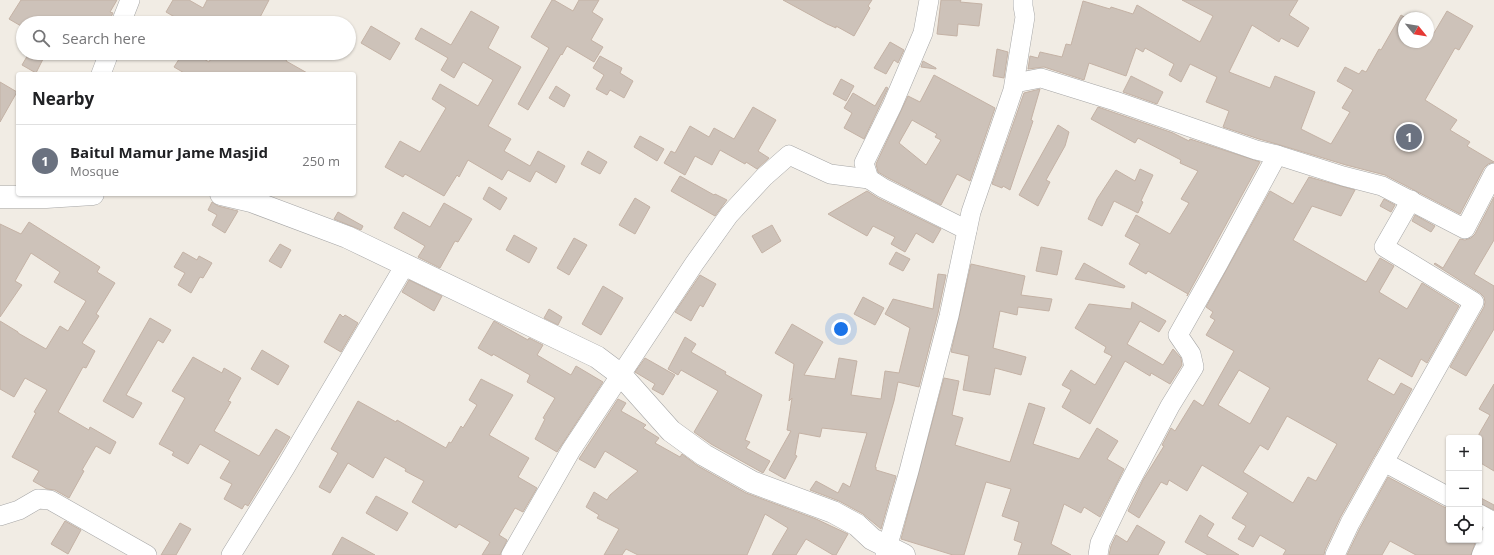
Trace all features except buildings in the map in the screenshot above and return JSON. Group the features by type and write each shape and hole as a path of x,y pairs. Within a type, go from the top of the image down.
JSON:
{"street":[{"path":"123,16 130,0"},
{"path":"869,179 864,163 892,106 924,33 930,0"},
{"path":"230,196 251,201 347,237 597,357 621,376 671,431 704,455 752,482 833,512 856,525 872,539 892,552 909,471 947,324 967,230 982,179 1015,83 1025,18 1023,0"},
{"path":"102,72 106,60"},
{"path":"1015,83 1041,78 1256,150 1382,186 1465,229 1494,174"},
{"path":"511,555 571,450 694,264 729,215 764,176 789,155 830,174 869,179 967,230"},
{"path":"1098,555 1100,543 1125,491 1170,406 1194,367 1190,354 1178,335 1277,155"},
{"path":"0,197 47,196"},
{"path":"1335,555 1350,523 1474,302 1384,246 1411,200"},
{"path":"231,555 285,468 405,265"},
{"path":"1384,462 1446,496"},
{"path":"0,516 19,510 38,499 50,500 147,555"},
{"path":"1482,516 1494,522"},
{"path":"1483,555 1494,531"}],"place":[{"name":"Baitul Mamur Jame Masjid","path":"1409,137"}]}
